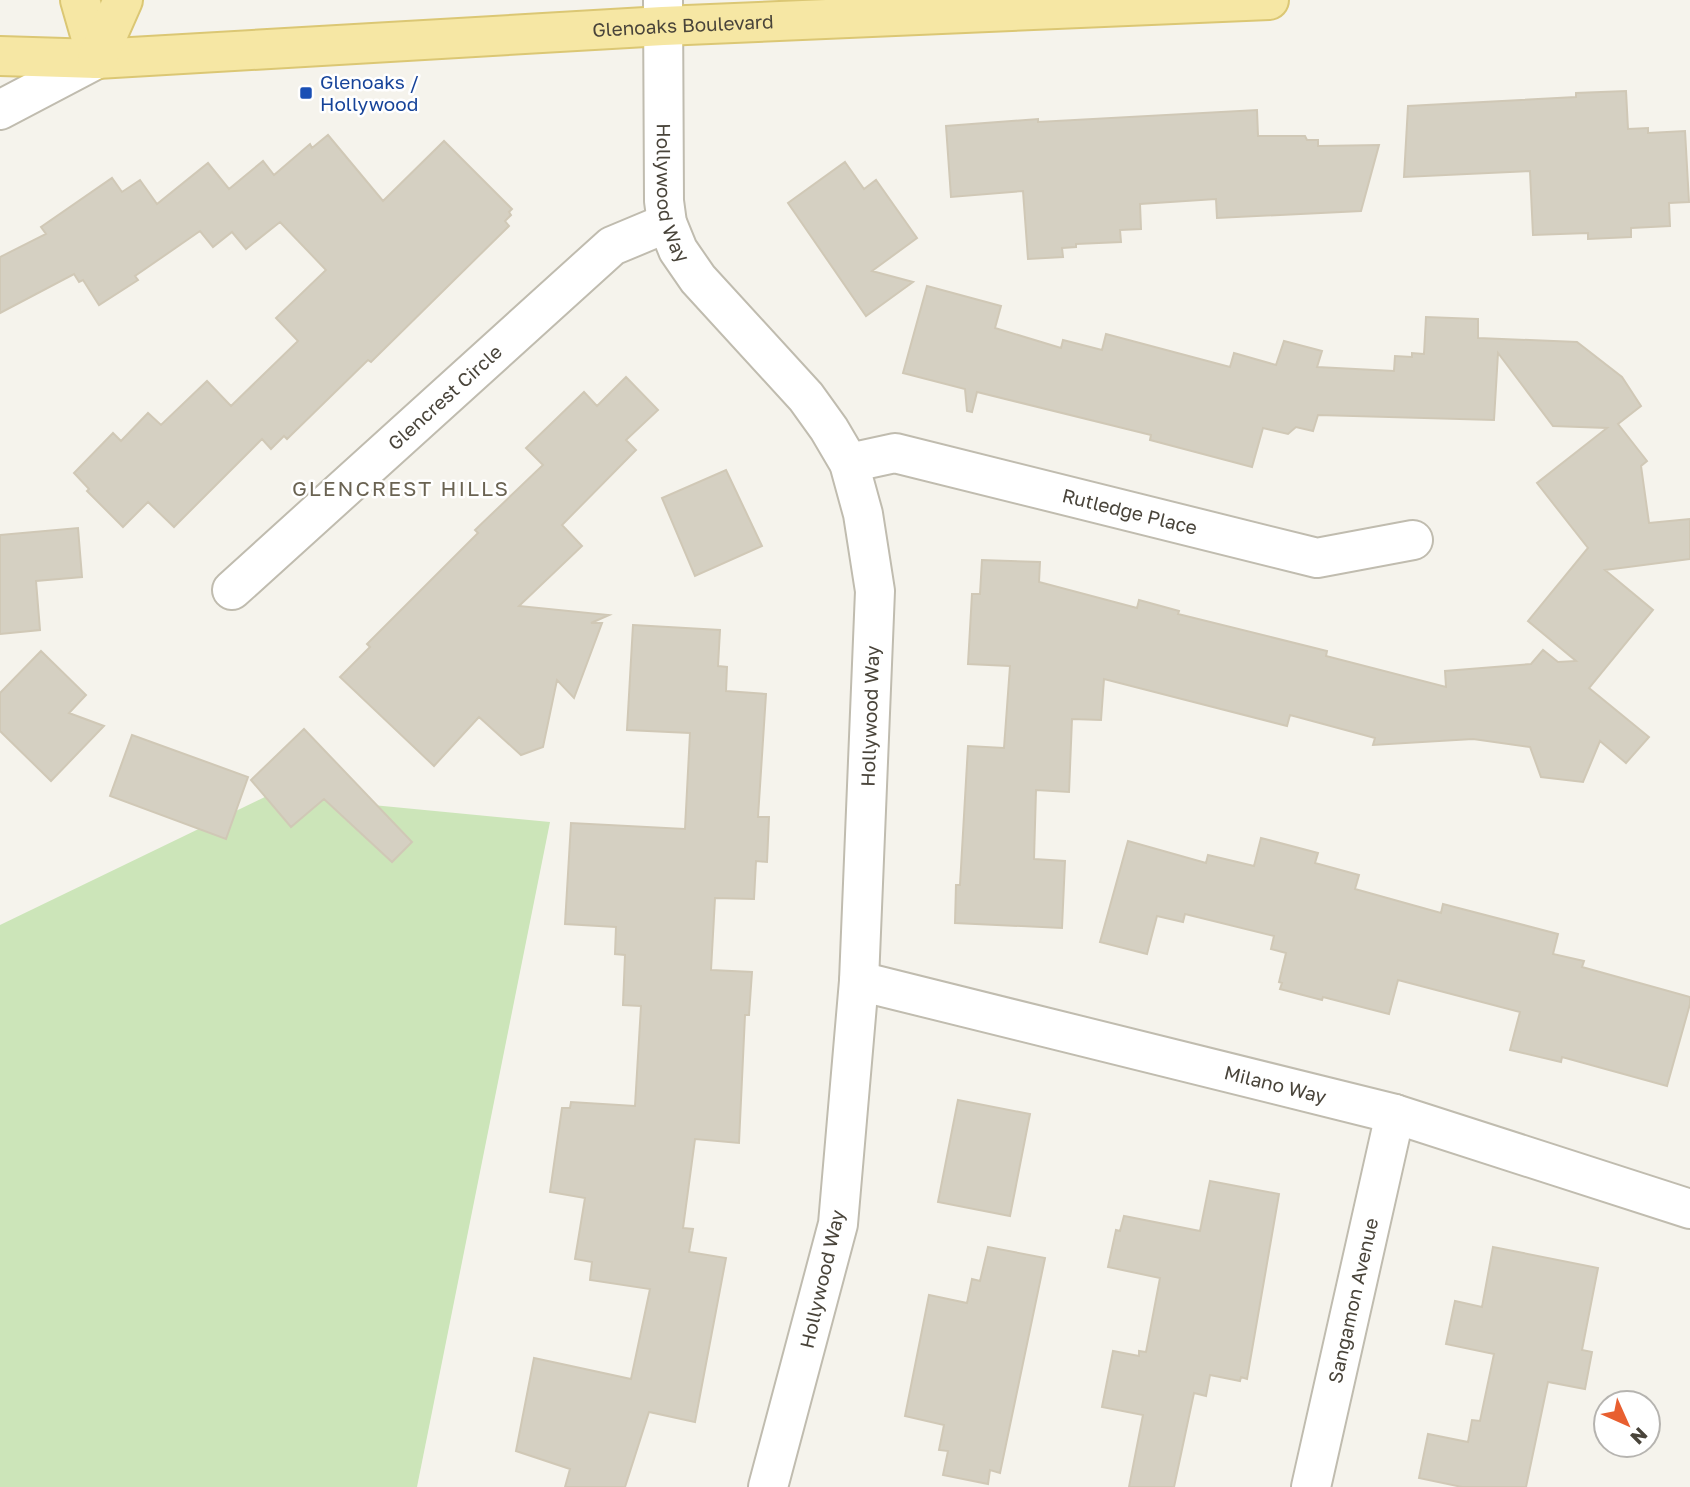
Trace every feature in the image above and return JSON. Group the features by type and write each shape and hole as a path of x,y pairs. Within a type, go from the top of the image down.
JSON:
{"main road":[{"path":"80,0 97,59"},
{"path":"97,59 123,0"},
{"name":"Glenoaks Boulevard","path":"0,56 97,59 663,13 1269,0"}],"street":[{"name":"Hollywood Way","path":"663,13 664,201 667,223 678,250 698,279 806,397 849,463 863,514 875,591 859,981 838,1224 768,1487"},
{"path":"0,110 97,59"},
{"name":"Glencrest Circle","path":"232,590 612,246 667,223"},
{"name":"Rutledge Place","path":"849,463 895,453 1317,558 1413,540"},
{"name":"Milano Way","path":"859,981 1395,1114 1688,1208"},
{"name":"Sangamon Avenue","path":"1311,1487 1395,1114"}],"green space":[{"path":"269,795 550,822 417,1487 0,1487 0,925"}],"building":[{"path":"1626,91 1628,129 1648,128 1648,133 1685,131 1689,202 1669,203 1670,226 1631,228 1631,237 1588,239 1588,233 1533,235 1530,171 1404,177 1408,106 1576,97 1576,93"},
{"path":"1257,110 1258,136 1305,136 1307,140 1318,140 1318,146 1379,145 1361,211 1217,218 1216,199 1140,204 1141,229 1120,230 1121,242 1076,244 1076,247 1062,248 1063,257 1028,259 1023,191 951,197 946,126 1038,119 1038,122"},
{"path":"328,135 383,201 444,141 512,209 509,212 511,215 505,221 509,226 371,362 368,360 287,439 284,436 271,449 262,439 174,527 148,502 123,527 87,491 89,489 74,473 113,433 121,441 148,413 161,425 207,381 231,406 298,341 276,318 326,270 280,222 246,249 232,232 213,247 200,231 135,276 138,280 99,305 83,280 79,282 74,274 0,313 0,257 46,234 41,227 112,178 122,192 140,180 157,204 208,163 229,189 263,161 274,175 310,144 312,148"},
{"path":"845,162 864,189 876,180 917,238 872,271 913,282 866,316 788,203"},
{"path":"927,286 1001,306 995,328 1061,348 1063,340 1102,350 1106,334 1230,367 1234,353 1276,365 1284,341 1322,351 1317,367 1394,371 1395,356 1412,357 1412,353 1424,354 1426,317 1478,319 1478,338 1577,342 1622,377 1641,406 1618,424 1647,461 1641,466 1649,523 1690,519 1690,559 1605,570 1653,610 1589,688 1649,737 1626,763 1600,741 1583,782 1541,777 1530,747 1473,739 1373,745 1375,738 1290,715 1287,726 1104,679 1101,720 1072,719 1069,792 1036,790 1034,859 1065,861 1062,928 955,923 956,885 960,885 968,746 1004,748 1010,666 968,664 972,594 980,594 982,560 1040,562 1039,582 1137,608 1139,600 1179,611 1178,614 1327,651 1326,656 1446,687 1445,671 1531,664 1543,650 1558,662 1576,661 1528,621 1588,548 1537,483 1607,428 1553,426 1498,353 1494,420 1318,415 1313,431 1296,427 1288,434 1263,428 1252,467 1150,440 1151,435 977,392 972,412 967,411 965,389 903,373"},
{"path":"626,377 658,410 626,440 636,450 562,525 582,546 519,606 609,615 591,623 602,623 574,698 557,680 543,747 521,755 479,717 434,766 340,677 370,647 367,644 478,533 475,530 543,465 526,448 584,392 597,406"},
{"path":"726,470 762,546 695,576 662,498"},
{"path":"78,528 82,577 36,581 40,630 0,634 0,535"},
{"path":"633,625 720,630 718,666 727,667 726,691 766,694 758,817 769,817 767,862 756,861 754,899 715,898 711,970 752,972 749,1015 745,1015 739,1143 695,1139 683,1228 693,1229 689,1252 726,1258 695,1422 649,1412 625,1487 565,1487 570,1469 516,1451 534,1358 631,1379 650,1289 590,1280 592,1262 575,1259 585,1198 550,1192 562,1108 570,1108 571,1102 635,1106 641,1006 623,1005 625,955 615,954 616,927 565,924 571,823 685,829 690,733 627,730"},
{"path":"41,651 86,695 69,713 104,726 51,781 0,731 0,693"},
{"path":"304,729 412,842 392,862 324,799 291,827 251,780"},
{"path":"132,735 248,777 226,839 110,796"},
{"path":"1261,838 1318,853 1315,863 1359,875 1355,889 1441,913 1443,904 1558,934 1553,954 1584,961 1582,967 1690,997 1667,1086 1562,1057 1561,1062 1510,1050 1520,1012 1398,980 1389,1014 1280,989 1282,983 1279,982 1286,953 1271,949 1274,936 1185,914 1183,922 1157,916 1147,954 1100,942 1128,841 1206,863 1208,855 1254,866"},
{"path":"958,1100 1030,1114 1010,1216 938,1202"},
{"path":"1210,1181 1279,1194 1247,1379 1241,1377 1240,1381 1210,1375 1206,1396 1194,1393 1174,1487 1129,1487 1143,1415 1102,1407 1113,1351 1139,1356 1139,1351 1146,1352 1160,1278 1108,1267 1116,1230 1120,1231 1124,1216 1200,1231"},
{"path":"988,1247 1045,1258 1000,1473 990,1470 988,1484 943,1475 948,1451 939,1450 944,1425 905,1416 929,1295 967,1303 972,1279 980,1281"},
{"path":"1493,1247 1598,1268 1582,1350 1592,1352 1585,1389 1548,1382 1526,1487 1462,1487 1419,1478 1428,1434 1468,1442 1472,1420 1480,1421 1494,1354 1446,1344 1455,1301 1482,1307"}],"place":[{"name":"Glenoaks / Hollywood","path":"306,93"}],"district":[{"name":"GLENCREST HILLS","path":"401,489"}]}
